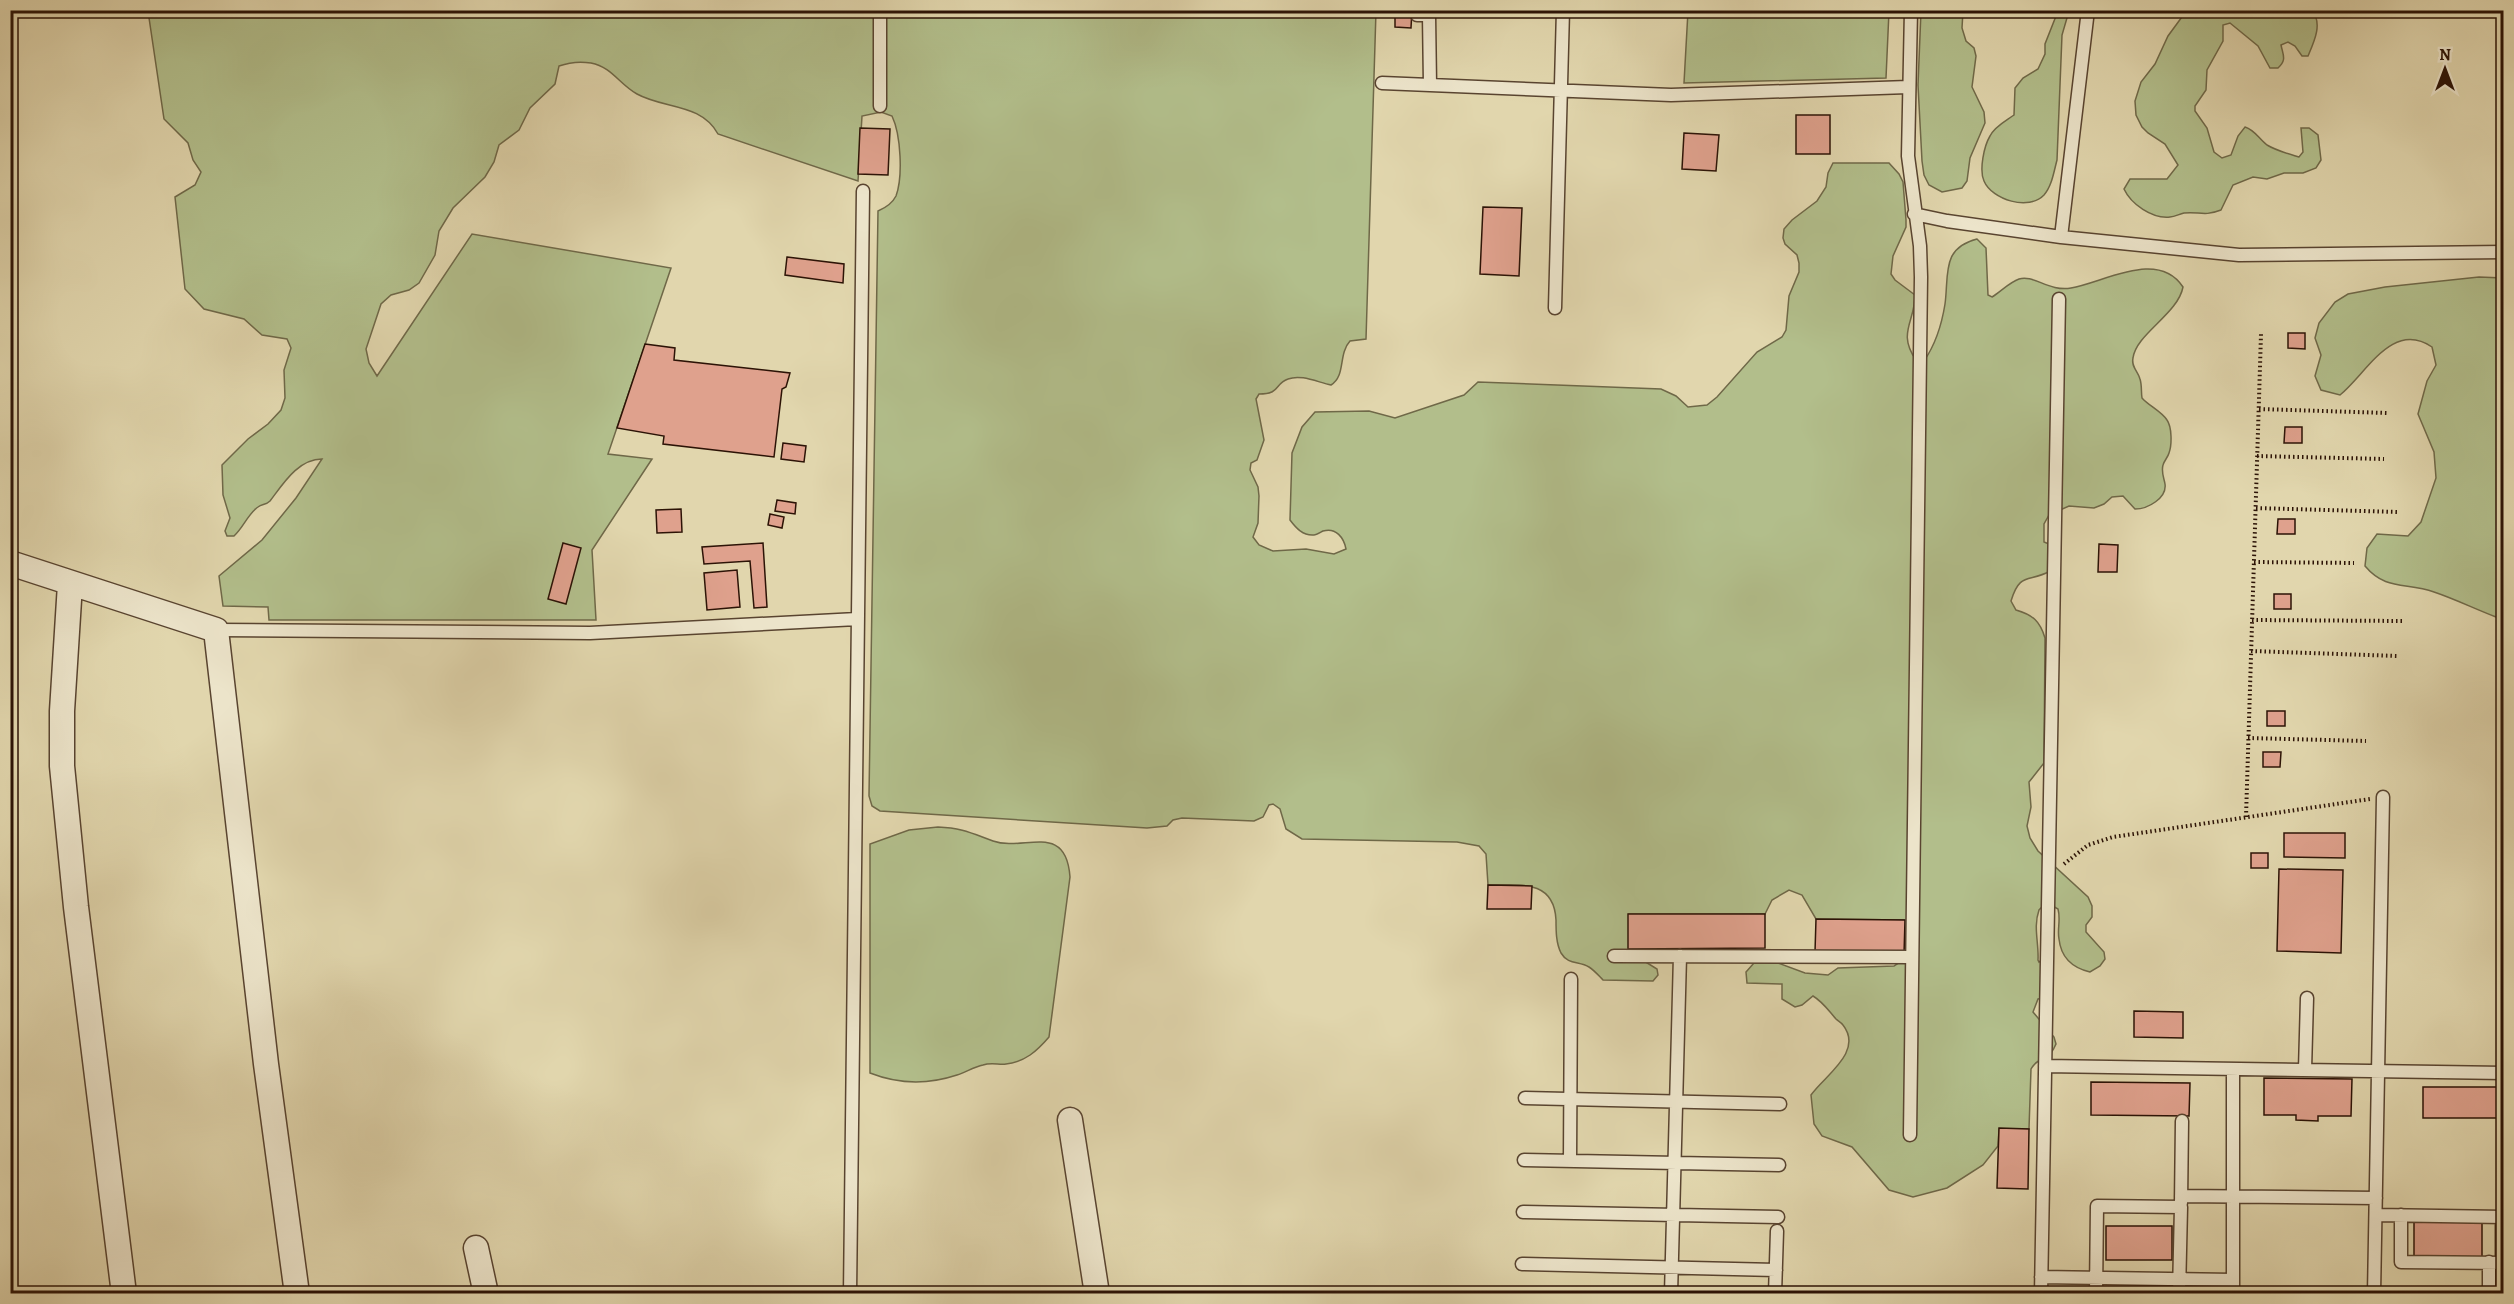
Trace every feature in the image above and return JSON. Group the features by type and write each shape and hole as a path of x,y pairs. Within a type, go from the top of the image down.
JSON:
{"street":[{"path":"10,563 216,630 266,1064 297,1293"},
{"path":"70,584 62,711 62,766 75,896 124,1293"},
{"path":"1070,1120 1097,1293"},
{"path":"476,1248 486,1293"}],"lane":[{"path":"880,10 880,106"},
{"path":"1555,308 1563,10"},
{"path":"1910,1135 1921,277 1921,253 1908,156 1911,10"},
{"path":"2061,237 2088,10"},
{"path":"1417,15 1429,15 1430,85"},
{"path":"1382,83 1671,95 1908,87"},
{"path":"850,1293 863,191"},
{"path":"1914,214 1947,221 2061,237 2239,255 2504,252"},
{"path":"2041,1293 2059,299"},
{"path":"216,630 590,633 858,619"},
{"path":"2374,1293 2384,797"},
{"path":"1614,956 1912,957"},
{"path":"1671,1293 1680,956"},
{"path":"1570,1161 1571,979"},
{"path":"2305,1070 2307,998"},
{"path":"2045,1066 2504,1073"},
{"path":"2233,1069 2233,1293"},
{"path":"1525,1098 1780,1104"},
{"path":"2179,1293 2182,1121"},
{"path":"1524,1160 1779,1165"},
{"path":"2096,1293 2097,1206 2233,1197 2376,1198"},
{"path":"1523,1212 1778,1217"},
{"path":"2376,1215 2503,1217 2498,1263 2489,1293"},
{"path":"2401,1215 2401,1262 2498,1263"},
{"path":"1775,1293 1777,1231"},
{"path":"1522,1264 1776,1270"},
{"path":"2041,1277 2233,1280"}],"path":[{"path":"2246,817 2261,334"},
{"path":"2259,409 2387,413"},
{"path":"2258,456 2385,459"},
{"path":"2256,508 2397,512"},
{"path":"2254,562 2354,563"},
{"path":"2252,620 2402,621"},
{"path":"2251,651 2397,656"},
{"path":"2248,738 2366,741"},
{"path":"2048,890 2065,863 2083,849 2100,840 2384,797"}],"green space":[{"path":"2187,10 2312,11 2317,27 2308,56 2302,56 2295,46 2288,42 2281,45 2283,60 2278,68 2270,68 2258,46 2230,23 2223,25 2223,41 2207,70 2206,90 2195,106 2195,111 2207,128 2214,152 2222,158 2231,155 2238,136 2245,127 2254,132 2267,145 2299,157 2303,152 2301,128 2309,128 2318,135 2321,160 2316,168 2303,173 2284,173 2267,179 2253,177 2233,185 2221,210 2163,217 2149,213 2137,205 2124,189 2130,179 2167,179 2178,165 2165,144 2142,127 2136,115 2135,101 2141,82 2155,64 2168,36"},
{"path":"148,11 1376,11 1366,339 1350,341 1346,346 1339,376 1331,385 1304,378 1293,378 1284,381 1274,391 1259,394 1256,399 1264,440 1257,460 1251,463 1250,470 1258,487 1259,496 1258,523 1253,537 1259,545 1273,551 1306,549 1334,554 1346,549 1341,537 1335,532 1328,530 1315,535 1306,534 1297,529 1290,520 1292,453 1302,427 1315,412 1369,411 1395,418 1464,395 1478,382 1661,389 1676,396 1688,407 1707,405 1757,352 1782,337 1786,330 1789,296 1799,272 1799,263 1797,255 1785,244 1784,229 1817,201 1826,187 1828,173 1833,163 1889,163 1903,182 1906,227 1893,256 1891,274 1895,280 1915,295 1907,335 1916,360 1924,361 1938,334 1944,311 1947,273 1952,256 1965,243 1977,239 1986,248 1988,295 1992,297 2012,282 2024,278 2063,289 2085,285 2130,271 2146,269 2160,270 2172,276 2183,287 2180,297 2141,341 2133,358 2141,381 2142,398 2164,417 2170,427 2170,450 2162,468 2165,484 2163,494 2151,505 2135,509 2123,496 2112,497 2104,504 2094,508 2069,506 2049,515 2044,524 2044,542 2049,544 2050,571 2022,581 2011,601 2016,610 2035,620 2041,627 2045,638 2044,763 2029,782 2031,807 2027,826 2030,838 2038,851 2088,897 2092,906 2092,917 2086,925 2086,932 2104,952 2105,959 2100,966 2090,972 2073,965 2065,957 2060,946 2058,909 2051,905 2044,905 2039,910 2036,929 2038,960 2039,962 2043,959 2052,962 2052,983 2044,998 2038,999 2033,1012 2054,1037 2056,1044 2051,1053 2031,1069 2029,1129 1999,1129 1998,1146 1983,1165 1947,1188 1913,1197 1889,1190 1852,1147 1822,1136 1814,1124 1811,1095 1846,1054 1849,1045 1848,1035 1842,1024 1813,996 1802,1005 1795,1007 1782,999 1782,984 1747,983 1746,972 1754,963 1778,963 1805,973 1828,975 1838,968 1894,966 1899,963 1904,952 1904,920 1816,919 1802,895 1789,890 1772,900 1765,914 1629,914 1643,949 1644,961 1657,969 1658,975 1653,981 1603,980 1589,967 1570,961 1561,953 1557,941 1554,907 1549,897 1542,891 1523,885 1488,885 1486,854 1479,846 1457,842 1302,839 1286,829 1280,809 1273,804 1269,805 1263,817 1254,821 1182,818 1173,820 1167,826 1147,828 880,811 872,806 869,796 878,211 896,196 900,167 895,124 892,116 881,112 862,116 858,181 718,134 702,117 637,94 598,65 579,62 559,66 555,84 530,108 519,130 499,145 494,162 485,177 453,208 439,231 435,255 419,283 409,290 391,295 381,304 366,349 369,363 377,376 472,234 671,268 608,454 652,459 592,550 596,620 269,620 268,607 223,606 219,576 262,540 296,498 322,459 313,460 298,468 270,501 254,510 234,536 227,536 225,531 230,518 223,495 222,465 281,410 285,398 284,370 291,348 287,339 262,335 244,319 204,309 185,289 175,197 195,185 201,172 193,160 188,143 164,119"},
{"path":"1688,11 1889,11 1886,78 1684,83"},
{"path":"1921,11 1963,11 1962,28 1966,41 1974,48 1976,56 1972,87 1984,112 1985,123 1970,158 1967,181 1962,188 1942,192 1929,185 1924,175 1922,161 1918,85"},
{"path":"2058,11 2069,11 2062,35 2057,160 2051,183 2044,195 2029,202 2011,201 1988,188 1984,181 1982,165 1984,152 1992,132 2014,115 2015,88 2023,78 2038,69"},
{"path":"2479,277 2503,278 2503,617 2496,617 2424,589 2389,583 2373,574 2365,566 2367,548 2377,534 2408,536 2421,522 2436,478 2434,452 2418,414 2427,381 2436,365 2432,347 2418,340 2405,340 2392,345 2370,363 2340,395 2321,390 2315,376 2321,355 2315,338 2319,323 2335,302 2348,294 2385,287"},
{"path":"938,827 960,830 1005,843 1052,844 1061,849 1067,860 1070,877 1049,1037 1030,1055 1013,1063 986,1064 957,1075 924,1082 902,1081 870,1073 870,844 909,830"}],"building":[{"path":"1395,10 1412,10 1411,28 1395,27"},
{"path":"1796,115 1830,115 1830,154 1796,154"},
{"path":"860,128 890,129 888,175 858,174"},
{"path":"1684,133 1719,135 1716,171 1682,169"},
{"path":"1483,207 1522,208 1519,276 1480,274"},
{"path":"787,257 844,264 843,283 785,275"},
{"path":"2288,333 2305,333 2305,349 2288,348"},
{"path":"645,344 675,348 674,360 790,373 786,387 782,389 774,457 663,444 664,436 617,428"},
{"path":"2285,427 2302,427 2302,443 2284,443"},
{"path":"783,443 806,446 804,462 781,459"},
{"path":"777,500 796,503 795,514 775,511"},
{"path":"681,509 682,532 657,533 656,510"},
{"path":"770,514 784,517 782,528 768,525"},
{"path":"2278,519 2295,519 2295,534 2277,534"},
{"path":"563,543 581,548 566,604 548,599"},
{"path":"763,543 767,607 754,608 750,561 704,564 702,547"},
{"path":"2099,544 2118,545 2117,572 2098,572"},
{"path":"737,570 740,607 707,610 704,573"},
{"path":"2274,594 2291,594 2291,609 2274,609"},
{"path":"2267,711 2285,711 2285,726 2267,726"},
{"path":"2263,752 2281,752 2280,767 2263,767"},
{"path":"2284,833 2345,833 2345,858 2284,857"},
{"path":"2251,853 2268,853 2268,868 2251,868"},
{"path":"2279,869 2343,870 2341,953 2277,951"},
{"path":"1488,885 1532,886 1531,909 1487,909"},
{"path":"1628,914 1765,914 1765,948 1628,949"},
{"path":"1816,919 1905,920 1904,954 1815,952"},
{"path":"2134,1011 2183,1012 2183,1038 2134,1037"},
{"path":"2264,1078 2352,1079 2351,1116 2318,1116 2318,1121 2296,1120 2296,1115 2264,1115"},
{"path":"2091,1082 2190,1083 2189,1116 2091,1115"},
{"path":"2423,1087 2504,1087 2504,1118 2423,1118"},
{"path":"1999,1128 2029,1129 2028,1189 1997,1188"},
{"path":"2414,1221 2482,1221 2482,1259 2414,1259"},
{"path":"2106,1226 2172,1226 2172,1260 2106,1260"}]}
